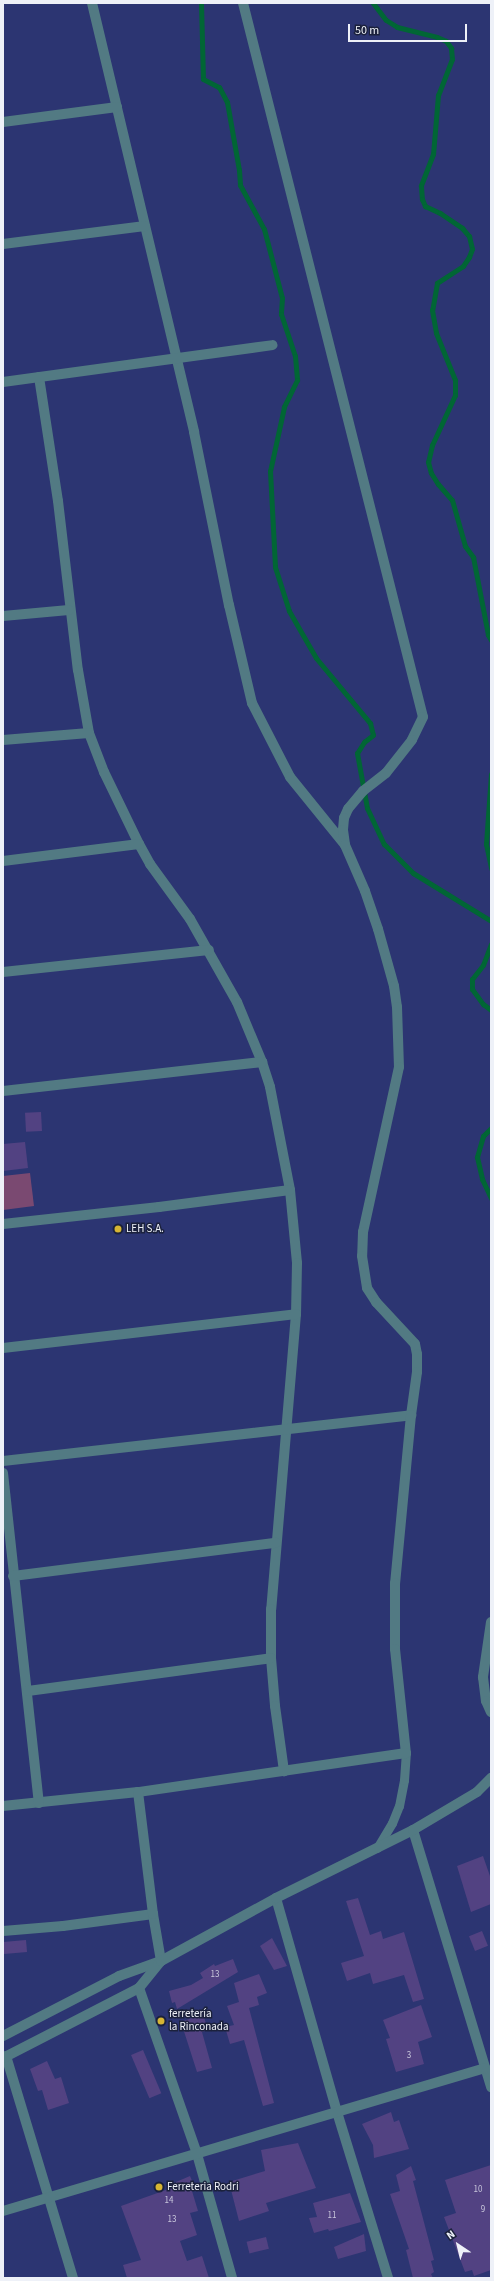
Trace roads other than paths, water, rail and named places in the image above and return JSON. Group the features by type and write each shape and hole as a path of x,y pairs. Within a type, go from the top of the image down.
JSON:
{"street":[{"path":"3,1806 138,1792 406,1753 395,1649 395,1583 410,1414 417,1372 417,1354 415,1344 376,1302 370,1292 364,1273 362,1256 363,1232 399,1067 397,1007 394,986 378,929 365,891 345,845 290,778 252,703 229,605 194,432 92,3"},
{"path":"243,3 423,717 412,740 386,773 363,791 348,809 344,818 345,845"},
{"path":"3,122 117,107"},
{"path":"3,244 145,226"},
{"path":"3,382 272,345"},
{"path":"39,378 58,501 69,610 89,733 104,772 139,844 150,864 190,919 209,950 236,1002 262,1062 270,1087 290,1190 296,1247 296,1314 271,1609 270,1658 284,1771"},
{"path":"3,616 69,610"},
{"path":"3,740 89,733"},
{"path":"3,861 139,844"},
{"path":"3,972 209,950"},
{"path":"3,1091 262,1062"},
{"path":"3,1224 159,1207 290,1190"},
{"path":"3,1348 296,1314"},
{"path":"3,1461 286,1430 410,1414"},
{"path":"3,1473 13,1576 28,1691 39,1803"},
{"path":"13,1576 276,1543"},
{"path":"491,1622 483,1677 486,1701 491,1712"},
{"path":"28,1691 270,1658"},
{"path":"3,2036 120,1976 161,1961 276,1898 413,1830 477,1792 491,1778"},
{"path":"73,2278 50,2197 5,2057 139,1988 161,1961 153,1914 138,1792"},
{"path":"413,1830 491,2087"},
{"path":"276,1898 337,2112 388,2278"},
{"path":"3,1931 63,1926 153,1914"},
{"path":"139,1988 197,2154 232,2278"},
{"path":"3,2211 485,2068"}],"lane":[{"path":"378,1848 392,1823 401,1800 406,1753"}],"waterway":[{"path":"201,3 203,79 219,87 227,102 239,170 240,185 264,229 282,298 281,314 295,356 297,380 284,407 270,471 275,567 289,611 316,658 370,723 373,735 364,742 357,753 367,808 384,844 413,873 491,921"},
{"path":"373,3 386,20 397,27 437,37 446,41 451,48 452,59 438,95 433,154 421,186 422,199 425,206 440,213 462,228 469,236 472,249 463,266 437,283 432,310 436,333 455,380 455,395 432,445 428,462 431,473 438,484 452,500 465,546 473,557 488,635 491,640"},
{"path":"491,774 486,844 491,868"},
{"path":"491,944 483,965 472,979 472,989 483,1004 491,1010"},
{"path":"491,1128 483,1136 477,1157 482,1179 491,1198"}],"place":[{"name":"LEH S.A.","path":"118,1229"},
{"name":"ferretería la Rinconada","path":"161,2021"},
{"name":"Ferreteria Rodri","path":"159,2187"}]}
